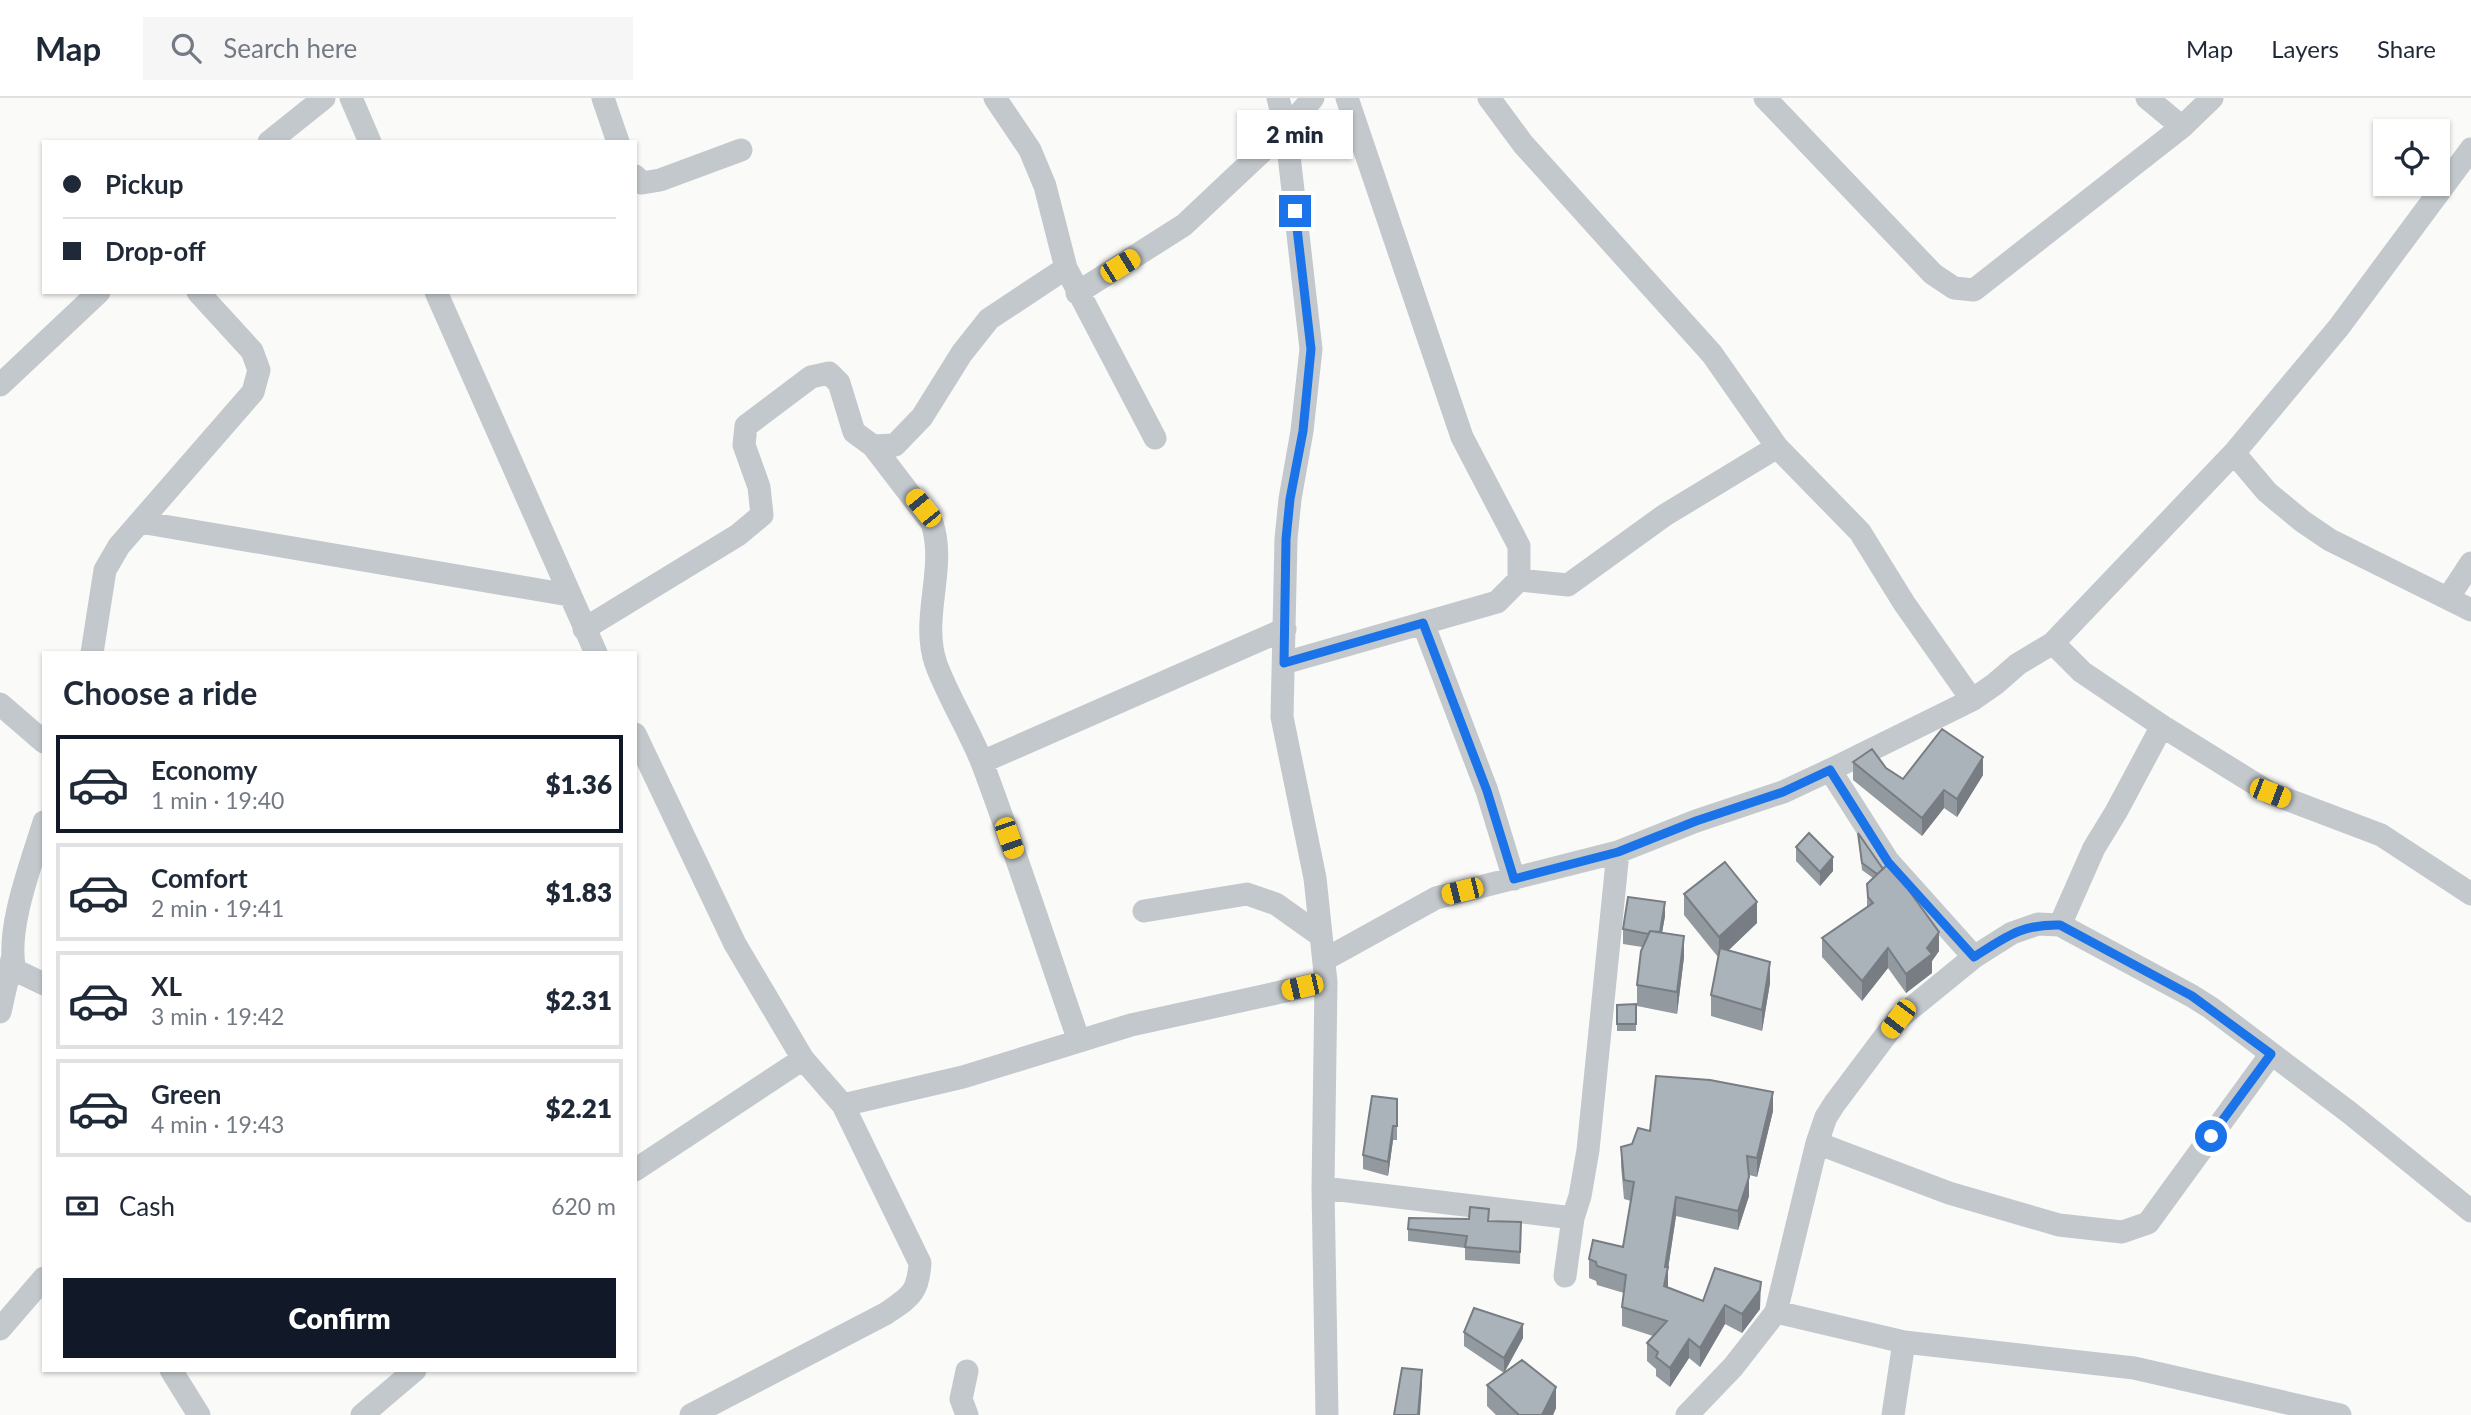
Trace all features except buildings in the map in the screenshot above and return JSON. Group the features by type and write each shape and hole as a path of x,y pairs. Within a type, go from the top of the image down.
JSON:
{"street":[{"path":"272,140 324,98"},
{"path":"351,98 369,140"},
{"path":"603,98 617,140"},
{"path":"995,98 1030,150 1045,186 1066,268 1155,438"},
{"path":"1278,98 1286,129 1311,349 1303,431 1290,499 1286,539 1283,717 1313,865 1325,971 1323,1188 1327,1415"},
{"path":"1077,293 1184,225 1286,129 1313,98"},
{"path":"1284,663 1497,601 1519,580 1519,545 1462,437 1347,98"},
{"path":"1489,98 1523,144 1712,354 1777,447 1860,532 1904,603 1972,700"},
{"path":"1765,98 1933,274 1954,288 1975,290 2182,127 2212,98"},
{"path":"2147,98 2182,127"},
{"path":"843,1105 963,1077 1325,971 1436,898 1618,852 1696,821 1783,792 1972,700 2018,664 2053,643 2234,453 2347,316 2471,149"},
{"path":"637,178 642,183 660,180 741,150"},
{"path":"873,446 895,445 922,417 962,353 989,319 1066,268"},
{"path":"0,385 97,294"},
{"path":"92,651 105,570 119,546 253,392 259,370 252,351 200,294"},
{"path":"437,294 595,651"},
{"path":"584,629 738,535 762,515 759,488 744,445 746,426 811,377 829,373 839,383 854,432 873,446 932,523 937,537 931,624 936,664 982,762 1079,1041"},
{"path":"1519,580 1568,585 1665,515 1777,447"},
{"path":"2234,453 2267,492 2330,540 2471,610"},
{"path":"141,522 569,595"},
{"path":"2448,598 2471,563"},
{"path":"1423,623 1487,791 1514,879"},
{"path":"982,762 1284,629"},
{"path":"2053,643 2082,672 2162,726 2270,793 2381,835 2471,894"},
{"path":"0,704 42,740"},
{"path":"2060,925 2094,848 2162,726"},
{"path":"637,738 734,944 803,1059 843,1105 920,1263 918,1284 906,1300 885,1314 691,1415"},
{"path":"1830,770 1888,862 1974,957"},
{"path":"0,1012 12,959 14,928 42,829"},
{"path":"1565,1276 1573,1218 1588,1150 1618,852"},
{"path":"1144,911 1247,894 1276,904 1321,936"},
{"path":"1687,1415 1732,1367 1776,1312 1816,1143 1826,1117 1835,1103 1898,1019 1974,957 2012,933 2038,924 2060,925 2192,996 2350,1113 2471,1211"},
{"path":"12,959 15,970 42,983"},
{"path":"1816,1143 1949,1193 2034,1218 2059,1225 2122,1232 2148,1223 2271,1054"},
{"path":"637,1169 803,1059"},
{"path":"1323,1188 1573,1218"},
{"path":"0,1329 42,1280"},
{"path":"1776,1312 1904,1342 2134,1368 2340,1415"},
{"path":"1893,1415 1904,1342"},
{"path":"967,1371 961,1399 967,1415"},
{"path":"172,1372 199,1415"},
{"path":"362,1415 413,1372"}],"route":[{"path":"1295,211 1311,349 1303,431 1290,499 1286,539 1284,663 1423,623 1487,791 1514,879 1618,852 1696,821 1783,792 1830,770 1888,862 1974,957 2012,933 2038,924 2060,925 2192,996 2271,1054 2211,1136"}]}
